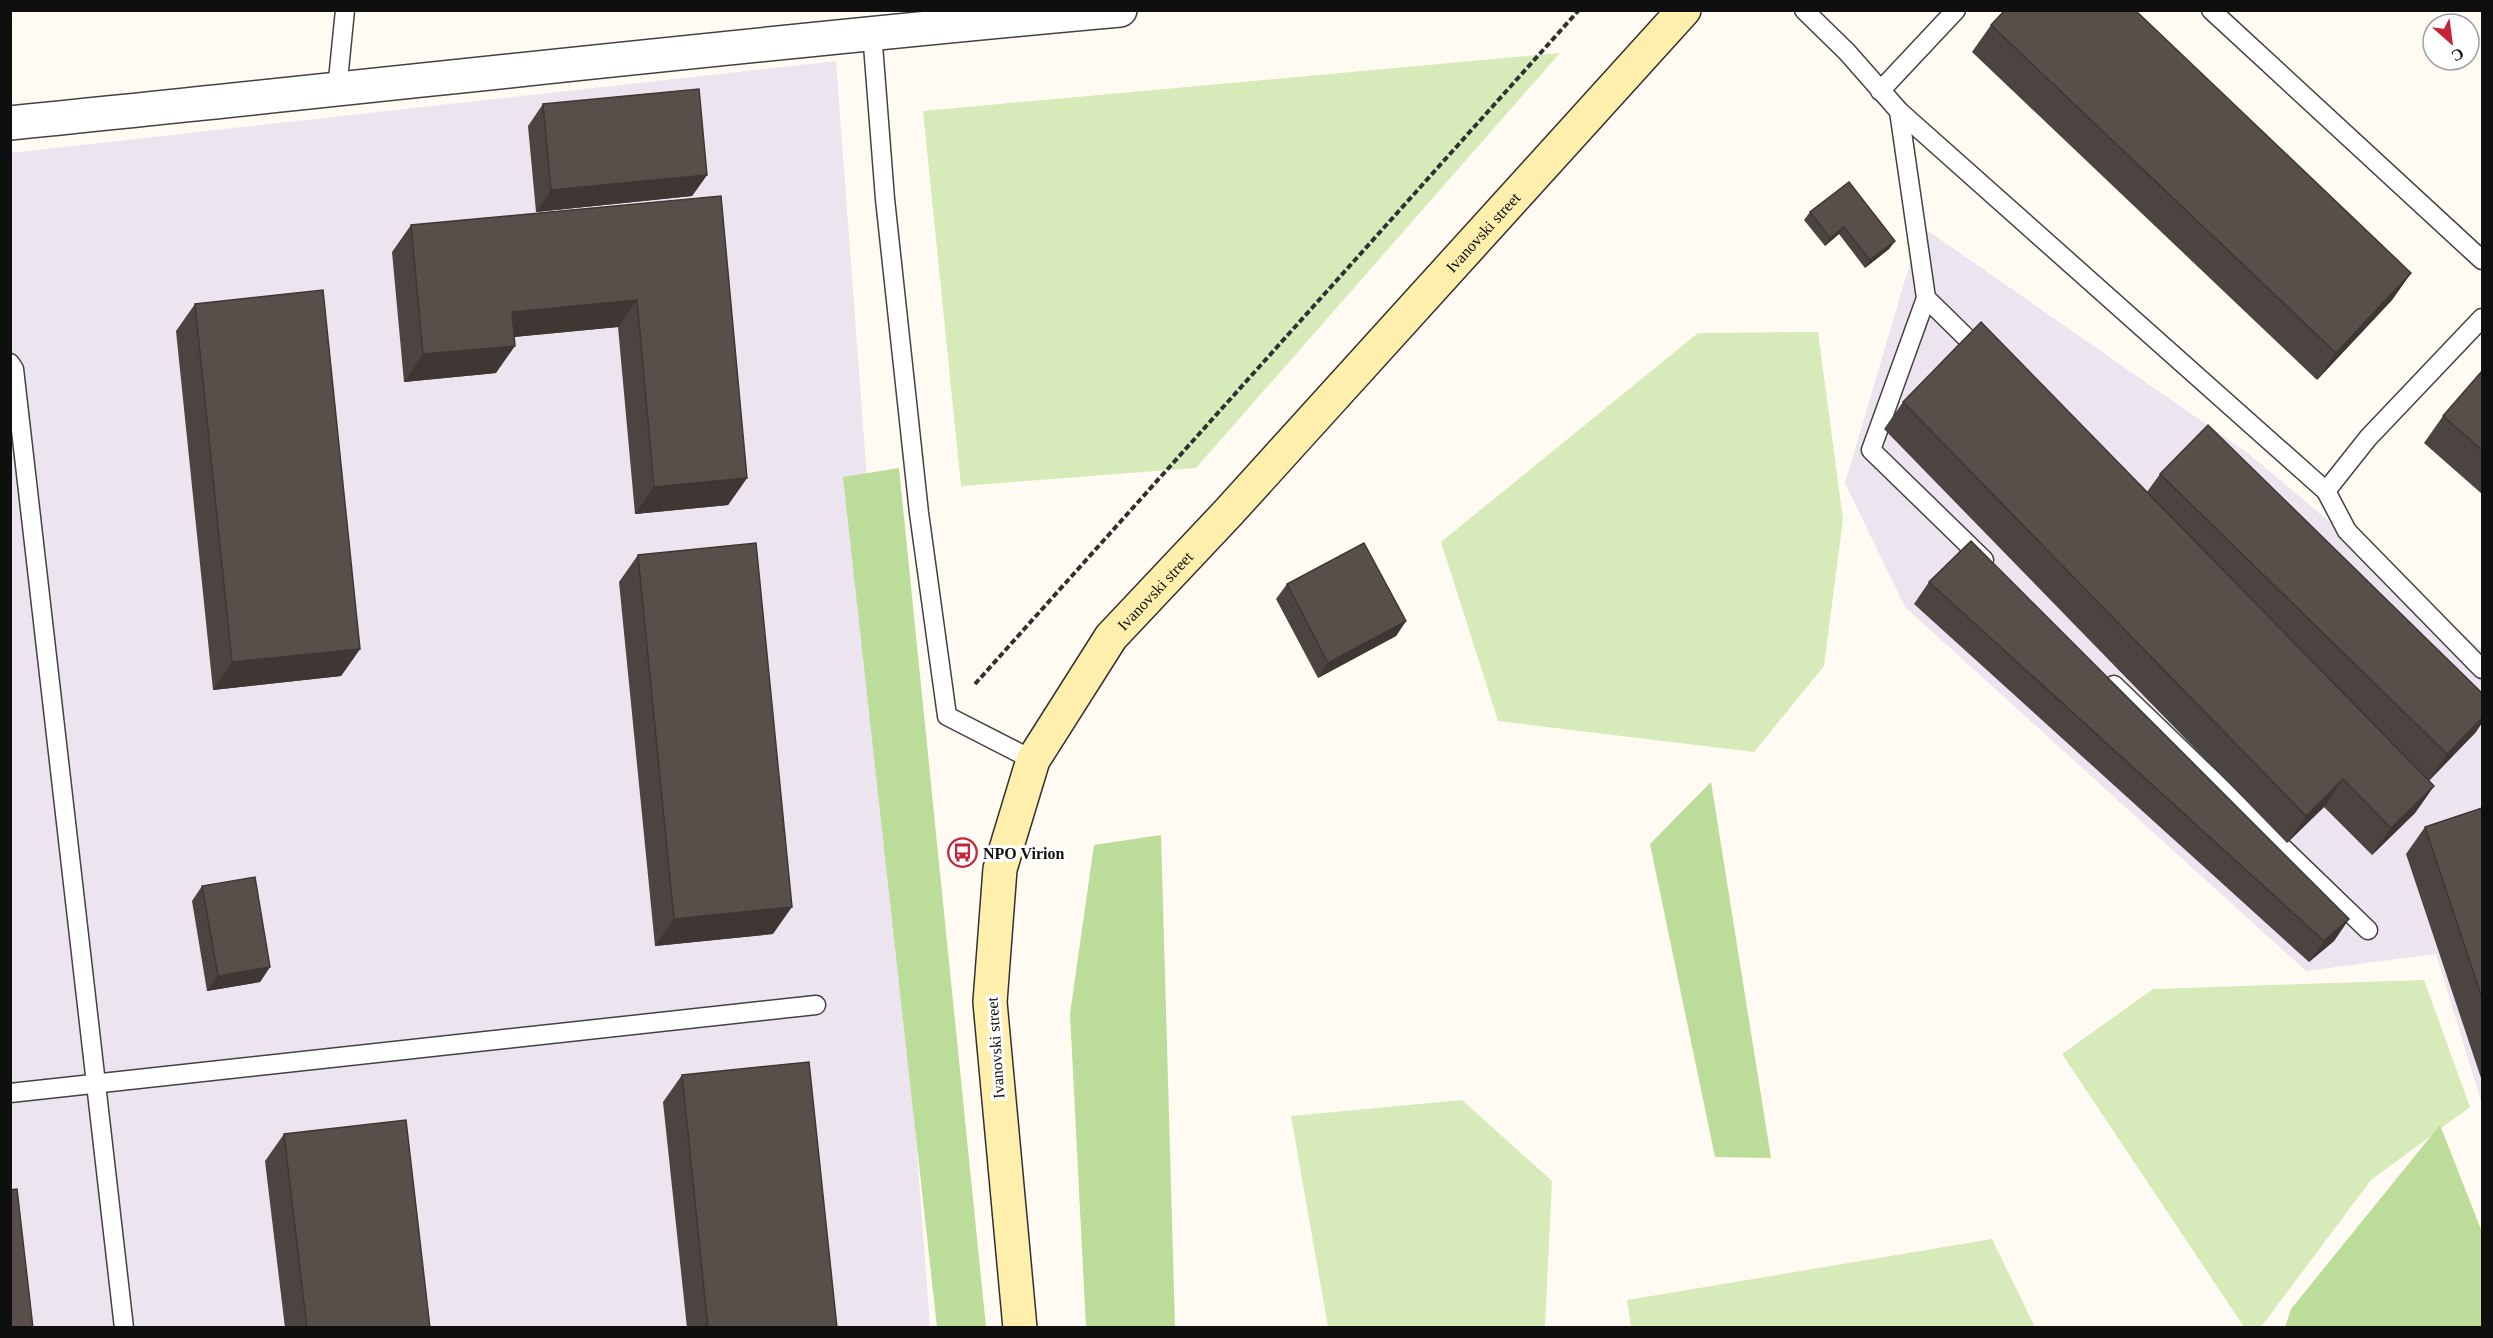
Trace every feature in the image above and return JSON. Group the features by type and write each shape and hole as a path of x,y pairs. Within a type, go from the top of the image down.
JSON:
{"main road":[{"name":"Ivanovski street","path":"1020,1328 990,1002 1000,869 1033,760 1111,637 1235,505 1677,13"}],"street":[{"path":"10,123 872,32 1120,10"}],"lane":[{"path":"337,90 345,10"},
{"path":"1804,10 1847,52 1899,111 2326,491 2347,531 2482,669"},
{"path":"1880,91 1956,10"},
{"path":"2211,10 2482,260"},
{"path":"872,32 885,199 919,513 947,716 1033,760"},
{"path":"1899,111 1926,298 1871,450 2000,574"},
{"path":"1926,298 1992,364"},
{"path":"2326,491 2367,438 2482,318"},
{"path":"10,363 14,369 124,1328"},
{"path":"2102,674 2368,930"},
{"path":"10,1093 816,1005"}],"path":[{"path":"947,716 1579,10"}],"shaded area":[{"path":"836,61 930,1327 11,1327 10,153"},
{"path":"1921,226 2249,454 2482,650 2482,1104 2436,954 2306,971 1905,607 1845,483"}],"green space":[{"path":"1560,53 1196,468 961,486 923,111"},
{"path":"1818,332 1843,519 1824,666 1754,752 1498,721 1441,542 1698,333"},
{"path":"899,468 986,1327 937,1327 843,477"},
{"path":"1711,782 1771,1158 1715,1157 1650,844"},
{"path":"1161,835 1175,1327 1086,1327 1070,1014 1094,845"},
{"path":"2424,980 2470,1107 2371,1180 2261,1327 2244,1327 2062,1054 2153,989"},
{"path":"1462,1100 1552,1181 1545,1327 1328,1327 1291,1116"},
{"path":"2440,1125 2482,1232 2482,1327 2285,1327 2291,1309"},
{"path":"1992,1239 2035,1327 1631,1327 1627,1300"}],"building":[{"path":"2005,10 2135,10 2411,273 2336,353 1991,25"},
{"path":"699,89 707,175 551,190 543,104"},
{"path":"1849,182 1895,241 1870,260 1844,227 1830,238 1810,212"},
{"path":"721,196 747,478 654,487 637,300 512,312 515,346 423,354 411,225"},
{"path":"323,290 360,649 232,662 195,304"},
{"path":"1981,322 2434,786 2391,828 2343,779 2306,816 1903,402"},
{"path":"2482,371 2482,450 2443,416"},
{"path":"2208,425 2482,693 2482,718 2447,754 2160,474"},
{"path":"1971,541 2349,919 2324,941 1929,582"},
{"path":"756,543 792,907 674,919 638,555"},
{"path":"1364,543 1406,621 1328,663 1287,584"},
{"path":"2482,808 2482,998 2425,827"},
{"path":"255,877 270,967 218,976 202,886"},
{"path":"809,1062 837,1328 708,1328 682,1075"},
{"path":"406,1120 430,1328 307,1328 284,1134"},
{"path":"17,1189 33,1328 10,1328 10,1190"}],"place":[{"name":"NPO Virion","path":"962,853"}]}
